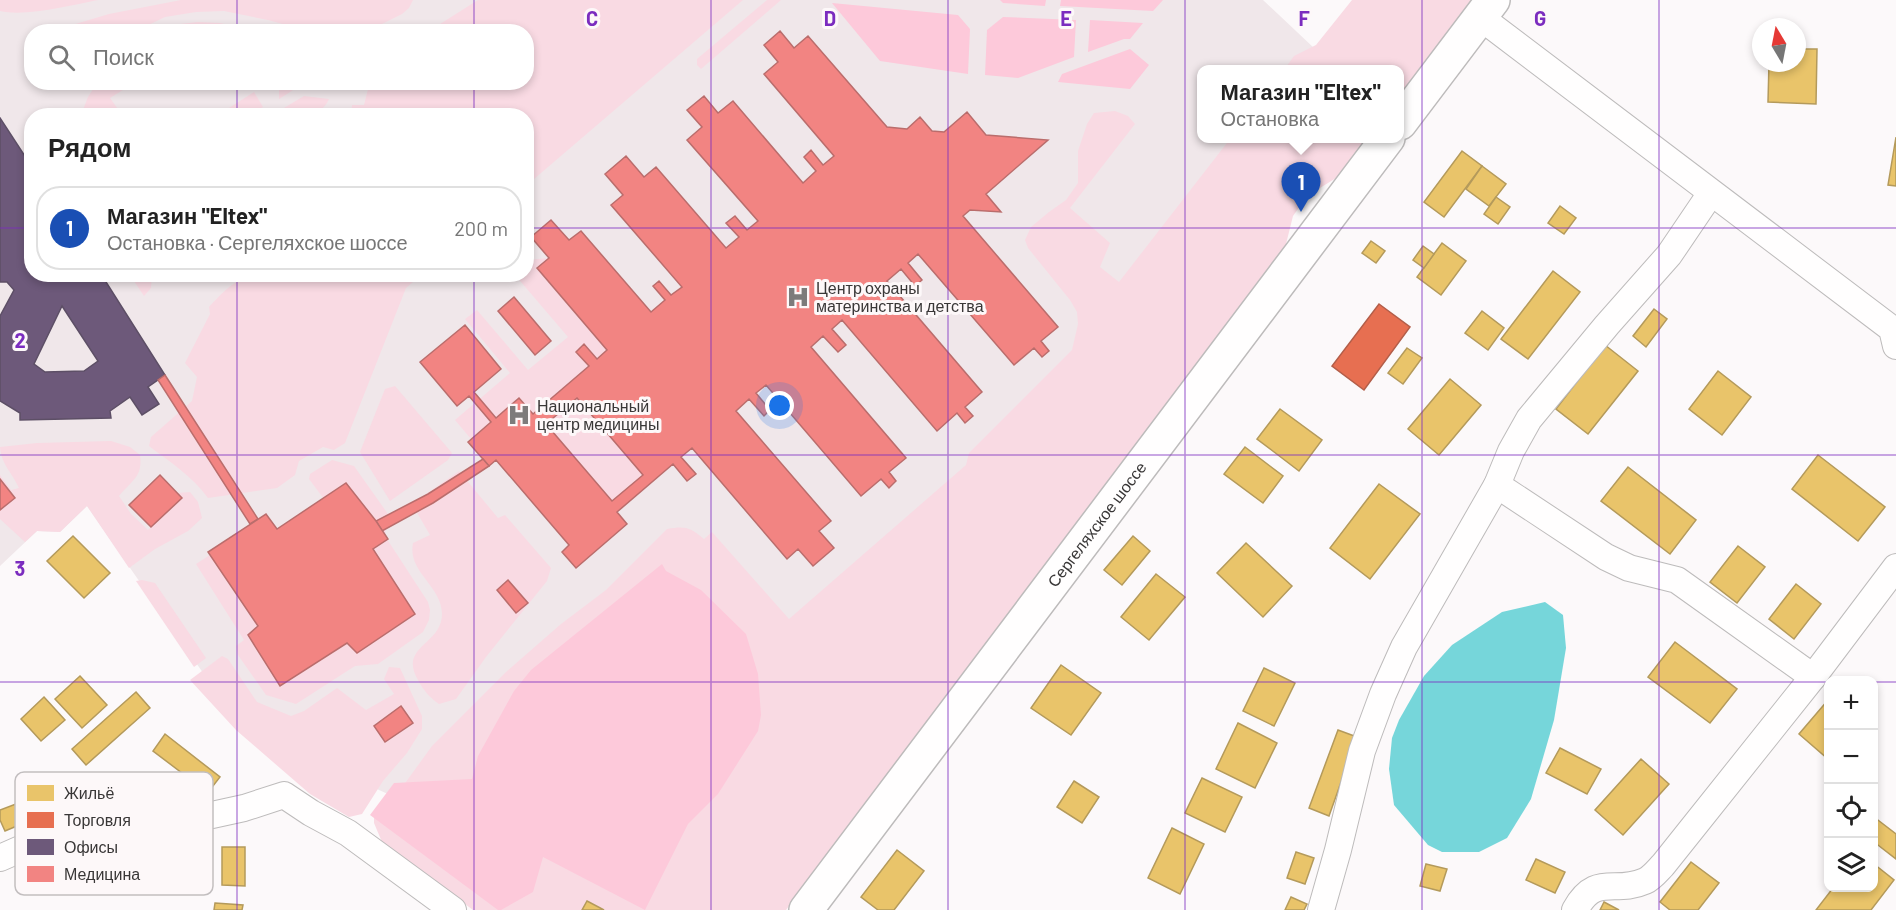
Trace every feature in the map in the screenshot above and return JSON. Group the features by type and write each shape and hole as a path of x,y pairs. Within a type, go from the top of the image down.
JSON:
{"main road":[{"path":"1404,118 1486,8"},
{"name":"Сергеляхское шоссе","path":"806,910 1384,143"}],"street":[{"path":"1486,8 1711,194 1892,329 1896,346"},
{"path":"1321,910 1362,751 1404,646 1497,485 1511,451 1529,419 1669,255 1711,194"},
{"path":"1497,485 1606,557 1629,568 1677,580 1813,677"},
{"path":"1575,910 1584,895 1595,888 1640,883 1663,866 1813,677 1896,567"},
{"path":"213,815 284,795 348,833 453,910"},
{"path":"0,858 15,851"}],"shaded area":[{"name":"Национальный центр медицины","path":"0,0 1263,0 1314,48 1301,65 1197,65 1197,143 1241,143 645,910 379,790 217,693 87,506 60,532 37,531 0,566"},
{"path":"0,0 98,0 23,13 0,11"},
{"path":"181,0 413,0 402,14 382,24 283,24 224,11 196,12 165,17 150,24 75,24 109,14"},
{"path":"478,0 743,0 534,179 534,108 352,108 352,105 364,105 368,90 534,90 534,24 440,24"},
{"path":"767,0 781,0 701,69 697,65 697,59"},
{"path":"1000,0 1046,0 1045,6 1003,3"},
{"path":"1061,0 1163,0 1153,11 1060,6"},
{"path":"1352,0 1478,0 1404,97 1404,65 1288,65 1294,56 1316,45"},
{"path":"832,3 958,15 970,29 968,74 880,61"},
{"path":"1003,17 1076,20 1074,57 1018,78 985,75 987,30"},
{"path":"1090,20 1143,23 1130,39 1088,52"},
{"path":"198,22 225,24 180,24"},
{"path":"1130,49 1149,65 1130,89 1058,82 1062,74"},
{"path":"92,90 123,90 110,98 117,108 84,108"},
{"path":"279,90 293,90 279,99"},
{"path":"254,92 263,107 261,108 229,108"},
{"path":"304,96 329,99 323,108 284,108"},
{"path":"1115,111 1128,116 1135,124 1070,208 1110,243 1100,267 1119,282 1227,143 1369,143 1349,170 1307,196 1293,216 1283,256 786,910 473,910 382,842 374,823 374,815 403,786 432,746 506,672 561,624 606,590 667,529 687,528 704,539 712,532 789,619 966,465 969,453 1072,350 1078,324 1077,312 1028,248 1025,240 1031,227 1066,200 1078,183 1078,151 1087,124 1094,113"},
{"path":"549,258 537,269 607,350 597,359 584,345 576,352 589,366 533,414 519,398 471,439 455,420 510,373 465,319 477,310 528,370 568,337 521,282 534,282 534,259"},
{"path":"135,282 151,282 151,288 144,296"},
{"path":"236,282 413,282 406,288 345,443 334,450 323,447 299,461 295,475 277,488 208,498 188,476 149,446 151,437 192,401 197,377 185,363 210,314 209,307"},
{"path":"395,386 452,453 448,460 390,501 360,452 385,389"},
{"path":"577,398 643,475 612,501 546,424"},
{"path":"111,441 130,447 140,455 138,473 119,496 131,514 148,530 181,498 177,493 190,492 198,502 202,518 188,531 155,549 129,568 87,506 60,532 37,531 25,542 0,519 0,475 11,490 19,488 5,464 0,447 37,443"},
{"path":"332,460 354,466 388,514 385,536 428,602 429,620 423,632 378,664 355,666 296,704 266,695 238,655 236,646 244,640 196,564 267,518 276,531 324,499 309,479 310,474"},
{"path":"459,471 498,518 505,515 551,568 547,581 486,657 456,699 439,704 425,691 413,669 413,660 417,652 435,633 442,614 437,595 415,562 413,543 430,535 412,504"},
{"path":"662,564 666,571 701,590 746,634 758,674 761,715 758,731 718,794 688,824 645,910 543,857 533,892 498,910 370,815 394,783 472,779 478,756 514,691 531,670"},
{"path":"136,581 155,583 206,658 194,667"},
{"path":"222,656 228,659 257,702 291,716 304,711 337,688 366,710 394,694 384,679 389,667 400,668 422,716 422,729 407,753 383,781 362,814 349,817 310,794 236,730 190,680"}],"water":[{"path":"1545,602 1563,615 1566,648 1554,720 1531,799 1507,838 1479,852 1442,852 1428,845 1394,805 1389,769 1392,738 1399,720 1424,676 1452,645 1502,612"}],"building: Жильё":[{"path":"1806,49 1817,49 1816,104 1768,102 1769,72 1806,72"},
{"path":"1896,137 1896,186 1888,185"},
{"path":"1462,151 1482,166 1444,217 1424,202"},
{"path":"1482,166 1506,184 1489,206 1466,189"},
{"path":"1496,197 1510,207 1498,224 1484,214"},
{"path":"1560,206 1576,218 1564,234 1548,223"},
{"path":"1371,241 1385,251 1376,263 1362,253"},
{"path":"1442,243 1466,261 1441,295 1417,277"},
{"path":"1423,246 1434,254 1424,268 1413,260"},
{"path":"1553,271 1580,292 1528,359 1501,339"},
{"path":"1654,309 1667,319 1646,347 1633,336"},
{"path":"1482,311 1504,328 1488,350 1465,333"},
{"path":"1605,345 1638,371 1588,434 1556,409"},
{"path":"1407,348 1422,358 1403,384 1388,373"},
{"path":"1718,371 1751,397 1722,435 1689,409"},
{"path":"1450,379 1481,405 1439,455 1408,429"},
{"path":"1280,409 1322,440 1299,471 1257,439"},
{"path":"1245,447 1283,476 1263,503 1224,474"},
{"path":"1818,455 1885,507 1858,541 1792,489"},
{"path":"1628,467 1696,520 1670,554 1601,501"},
{"path":"1379,484 1420,514 1370,579 1330,548"},
{"path":"73,536 110,573 84,598 47,561"},
{"path":"1133,536 1150,551 1122,585 1104,570"},
{"path":"1246,543 1292,586 1263,617 1217,573"},
{"path":"1738,546 1765,567 1737,603 1710,582"},
{"path":"1156,574 1185,597 1149,640 1121,617"},
{"path":"1796,584 1821,604 1794,639 1769,619"},
{"path":"1675,642 1737,689 1710,723 1648,677"},
{"path":"1061,665 1101,693 1071,735 1031,708"},
{"path":"1264,668 1295,683 1274,726 1243,711"},
{"path":"80,676 107,705 82,728 55,699"},
{"path":"136,692 150,708 86,765 72,749"},
{"path":"44,697 65,720 41,741 21,719"},
{"path":"1824,705 1824,756 1799,734"},
{"path":"1238,723 1277,743 1255,788 1216,769"},
{"path":"1338,730 1357,737 1329,816 1309,808"},
{"path":"165,734 220,777 213,786 213,772 181,772 153,751"},
{"path":"1560,748 1601,769 1587,794 1546,773"},
{"path":"1641,759 1669,784 1623,835 1595,810"},
{"path":"1202,778 1242,797 1225,832 1185,813"},
{"path":"1074,781 1099,797 1082,823 1057,807"},
{"path":"15,804 15,827 5,831 0,820 0,810"},
{"path":"1878,820 1896,834 1896,859 1878,845"},
{"path":"1172,828 1204,844 1180,894 1148,878"},
{"path":"222,847 245,847 245,886 222,885"},
{"path":"897,850 924,871 894,910 878,910 861,897"},
{"path":"1296,852 1314,858 1305,884 1287,878"},
{"path":"1536,859 1565,872 1555,893 1526,880"},
{"path":"1691,862 1719,883 1698,910 1670,910 1660,902"},
{"path":"1426,864 1447,869 1440,891 1420,886"},
{"path":"1878,867 1894,880 1871,910 1816,910 1830,892 1878,892"},
{"path":"1291,897 1307,904 1304,910 1285,910"},
{"path":"587,901 604,910 582,910"},
{"path":"1604,902 1619,910 1600,910"},
{"path":"215,903 243,905 242,910 214,910"}],"building: Торговля":[{"path":"1379,304 1410,327 1364,390 1332,366"}],"building: Офисы":[{"path":"0,118 24,155 24,282 106,282 165,375 148,387 159,404 142,415 130,397 110,411 111,418 20,420 20,413 0,401 0,316 14,290 7,282 0,282","holes":["62,306 98,361 84,371 45,372 34,364"]}],"building: Медицина":[{"path":"780,31 794,48 808,36 887,127 907,129 920,117 932,131 944,132 967,112 986,135 1048,140 986,194 1001,212 970,210 963,216 1058,327 1041,341 1049,351 1042,357 1034,348 1014,365 918,254 908,263 922,280 915,286 901,269 887,281 982,392 965,407 973,416 965,423 957,413 937,431 842,320 832,329 846,345 838,352 823,336 811,347 906,458 889,472 896,481 889,488 881,479 861,496 766,385 756,393 770,410 764,416 749,399 736,411 831,521 819,531 834,548 813,566 798,549 787,559 692,448 681,457 696,474 687,481 673,464 617,512 627,524 576,568 562,552 569,545 496,460 489,466 468,442 491,422 469,396 457,406 420,362 465,325 501,369 474,392 496,418 519,398 533,414 589,366 576,352 584,344 597,359 607,350 537,268 549,258 534,240 534,234 551,220 569,240 581,231 651,312 665,300 653,286 659,281 671,295 682,287 611,205 623,195 605,174 626,156 644,177 656,167 726,248 739,237 726,223 735,216 747,230 758,221 687,140 702,127 687,110 704,96 718,113 733,101 803,183 816,171 804,157 811,150 823,165 834,156 764,74 778,62 764,45","holes":["577,398 643,475 612,501 546,424"]},
{"path":"514,297 551,341 535,355 498,311"},
{"path":"165,375 258,519 250,524 158,380"},
{"path":"483,459 489,466 433,503 382,531 376,521 428,494"},
{"path":"160,475 182,498 151,527 129,505"},
{"path":"0,479 15,498 0,510"},
{"path":"346,483 388,539 373,549 415,614 357,653 347,643 280,686 248,635 258,626 208,552 266,514 277,529"},
{"path":"508,580 528,603 516,613 497,590"},
{"path":"401,706 413,723 385,742 374,726"}],"place":[{"name":"Магазин \"Eltex\"","path":"1301,212"},
{"name":"Центр охраны материнства и детства","path":"798,297"},
{"name":"Национальный центр медицины","path":"519,415"}]}
